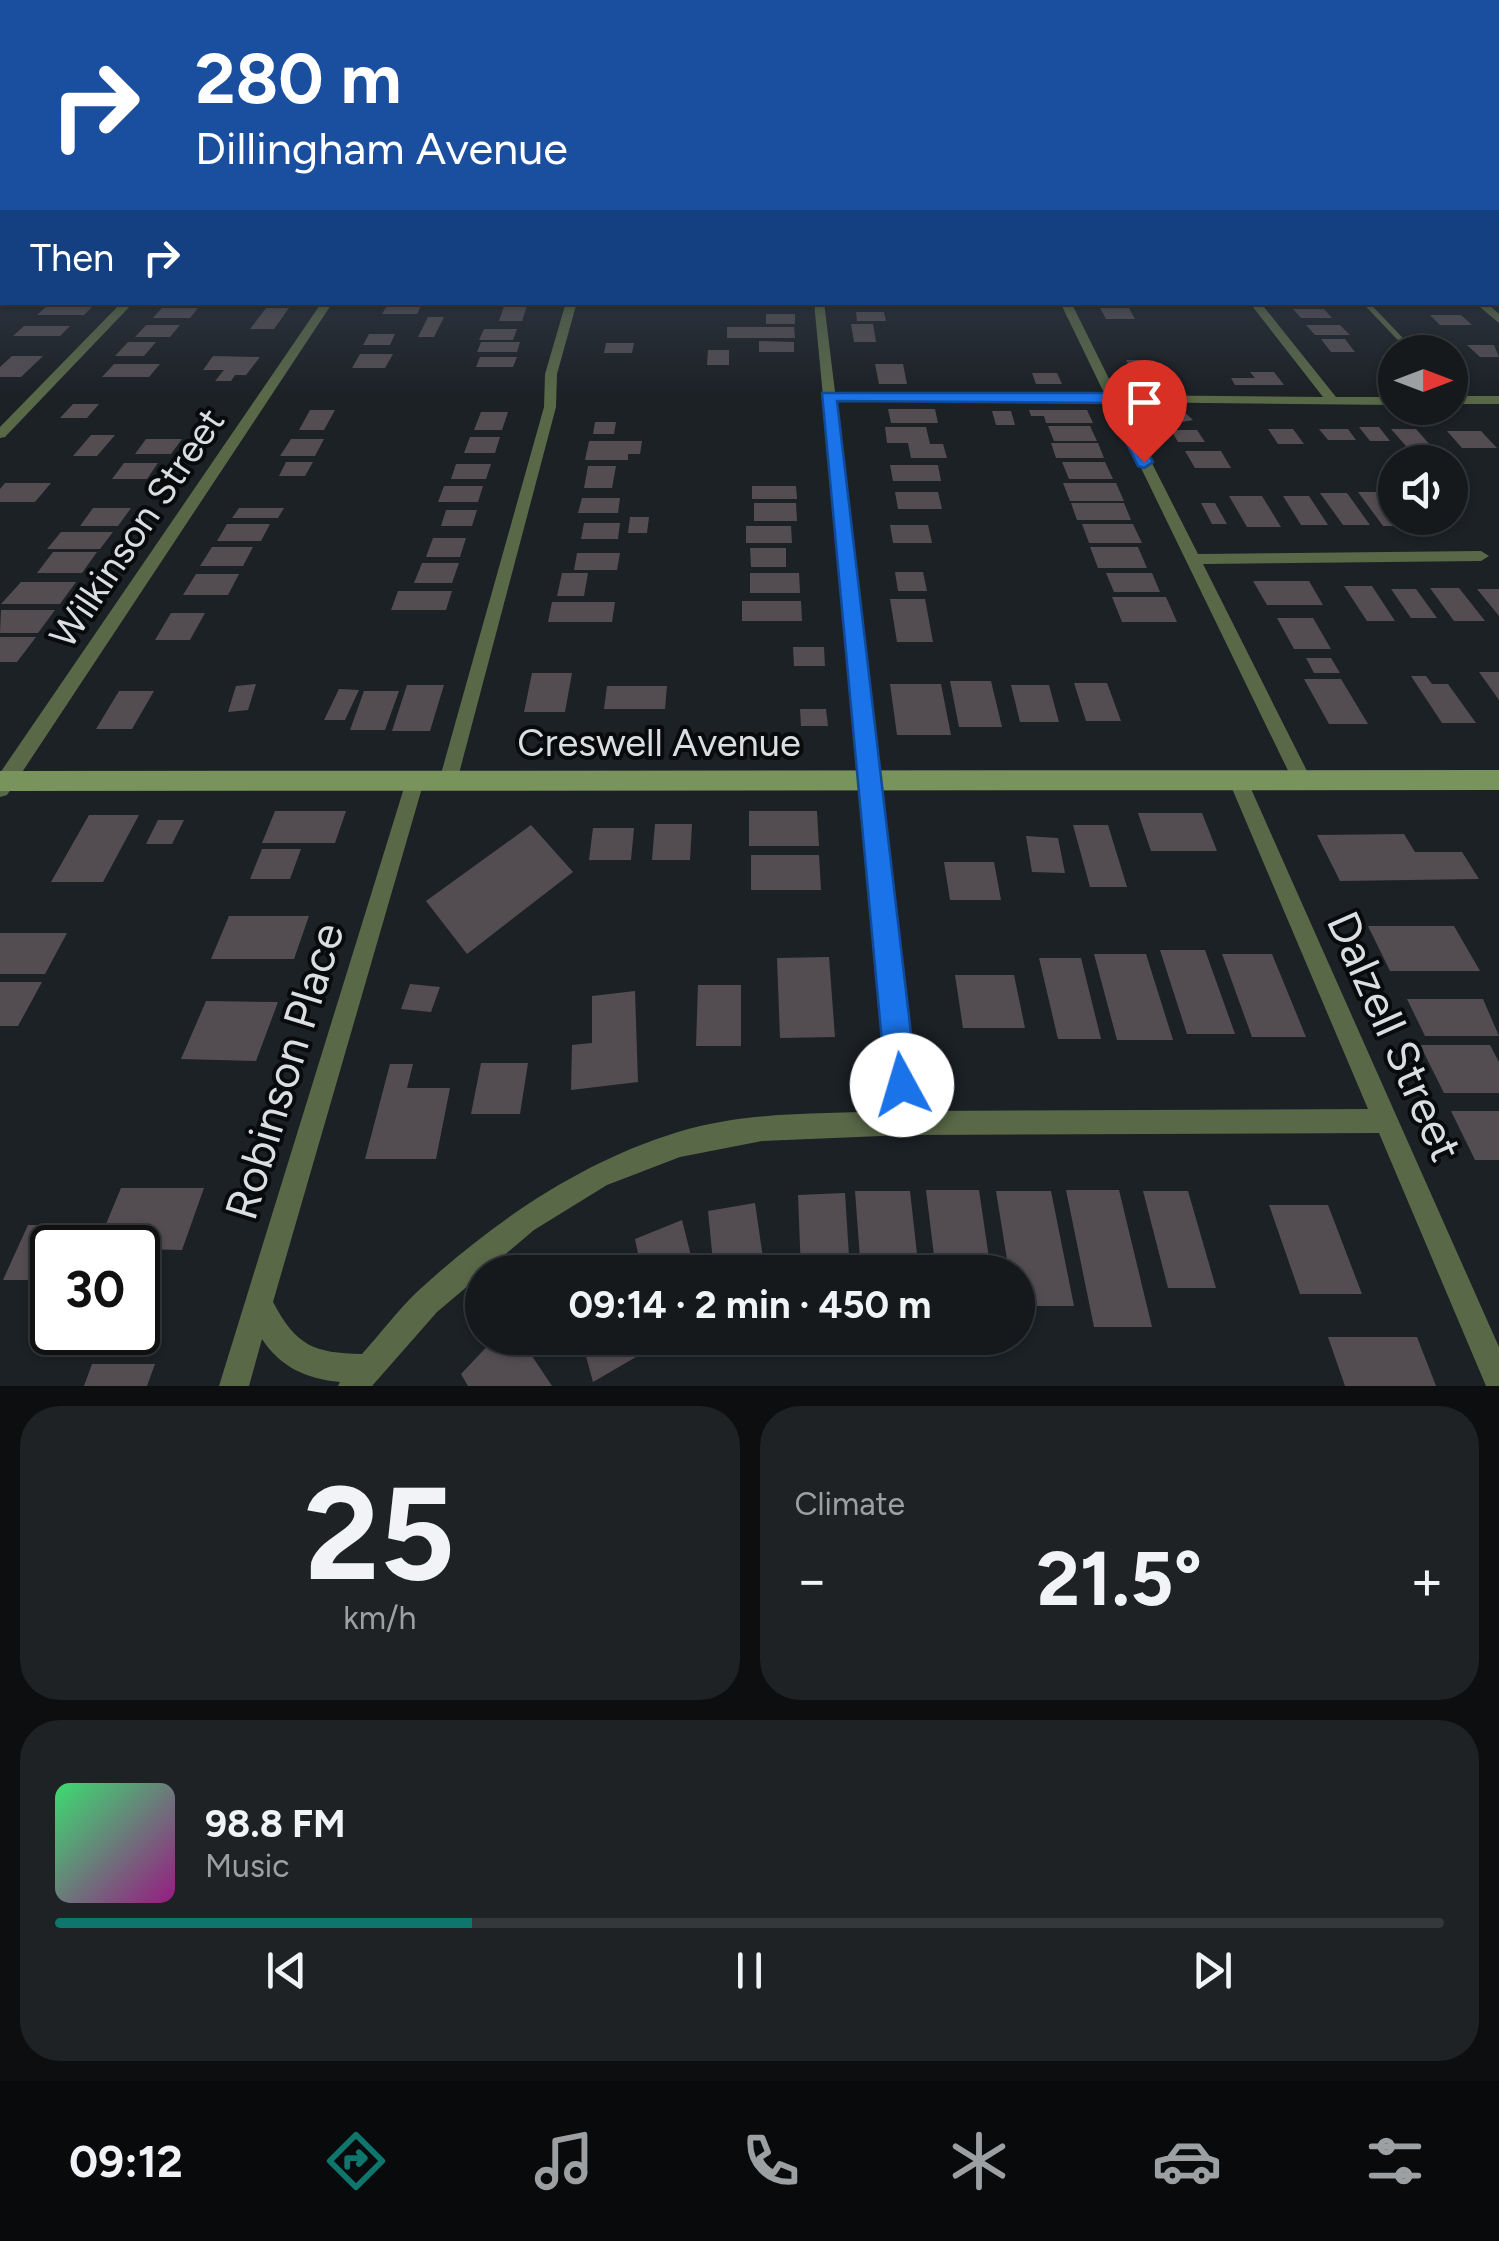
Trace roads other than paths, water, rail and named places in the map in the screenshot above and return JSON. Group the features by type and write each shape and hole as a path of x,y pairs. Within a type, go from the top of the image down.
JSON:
{"street":[{"path":"0,434 126,305"},
{"name":"Wilkinson Street","path":"2,784 326,305"},
{"path":"448,781 550,406 552,374 571,305"},
{"path":"818,305 906,1123"},
{"path":"1066,305 1302,780"},
{"path":"1256,305 1332,400"},
{"path":"828,396 1378,400"},
{"path":"1468,398 1499,400"},
{"path":"1191,559 1482,556"},
{"name":"Dalzell Street","path":"1237,780 1499,1381"},
{"name":"Creswell Avenue","path":"2,784 1499,780"},
{"name":"Robinson Place","path":"234,1386 415,781"},
{"path":"259,1304 278,1342 320,1368 359,1377 428,1302 488,1249 599,1175 636,1158 721,1135 762,1129 906,1123 1386,1121"}],"lane":[{"path":"1368,305 1397,335"}]}
